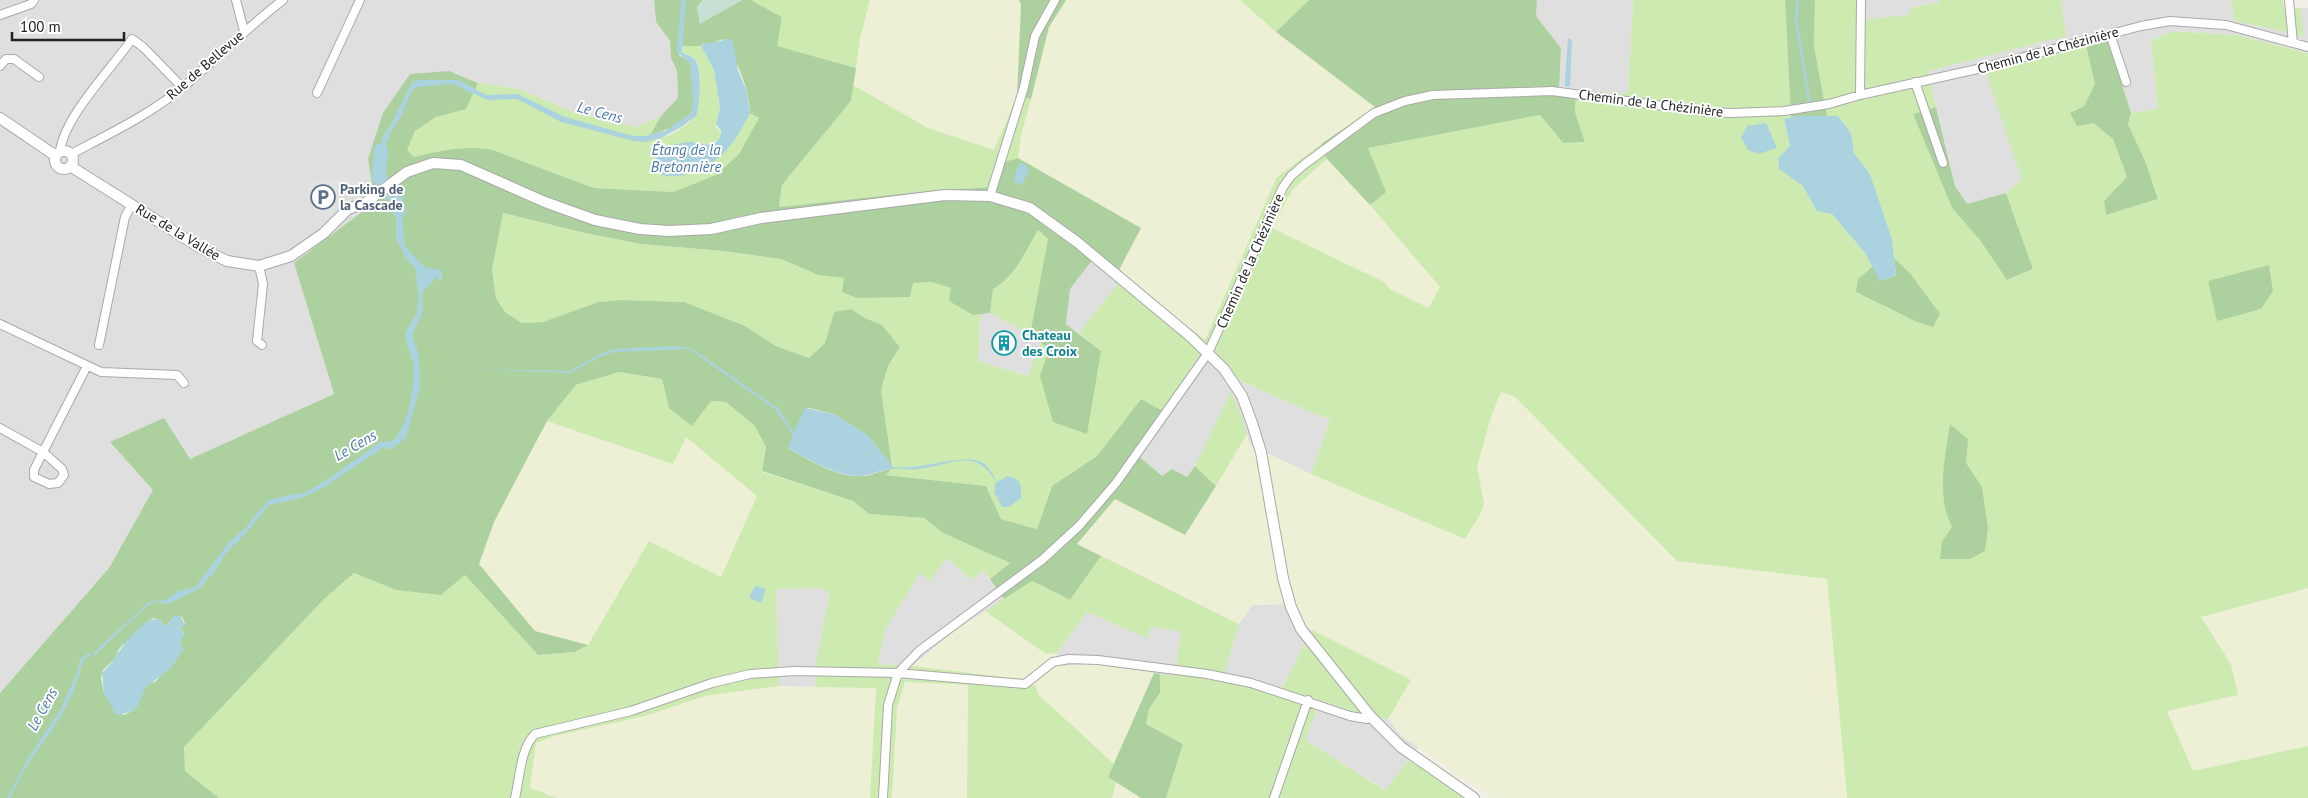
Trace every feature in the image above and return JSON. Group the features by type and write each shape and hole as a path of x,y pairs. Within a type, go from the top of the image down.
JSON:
{"street":[{"path":"0,15 31,4 34,0"},
{"path":"236,0 244,31"},
{"name":"Rue de Bellevue","path":"70,154 128,124 182,87 244,31 283,0"},
{"path":"317,93 360,0"},
{"path":"990,196 1024,87 1035,36 1055,0"},
{"path":"1860,95 1861,0"},
{"path":"2289,0 2294,43"},
{"name":"Chemin de la Chézinière","path":"898,673 919,651 1019,578 1079,526 1116,483 1208,353 1282,188 1291,176 1305,164 1361,122 1387,107 1433,95 1552,91 1678,109 1732,113 1784,111 1829,104 1915,82 1982,68 2110,34 2170,21 2226,25 2308,47"},
{"path":"2110,34 2126,82"},
{"path":"58,154 66,151 70,154 72,162 70,166 64,169 55,162 63,136 99,80 132,39 144,47 182,87"},
{"path":"0,66 6,59 14,59 39,77"},
{"path":"1915,82 1943,163"},
{"path":"0,118 58,154"},
{"name":"Rue de la Vallée","path":"70,166 216,256 237,263 259,266 290,256 302,249 331,227 340,214 365,203 407,172 424,164 448,162 487,175 545,202 595,220 640,229 669,231 711,229 761,218 945,195 990,196 1030,208 1052,222 1208,353 1224,369 1242,396 1252,423 1260,452 1283,578 1291,607 1301,629 1371,717 1401,747 1474,798"},
{"path":"99,345 125,217 132,204"},
{"path":"259,266 263,284 256,341 262,345"},
{"path":"0,324 101,372 177,375 184,383"},
{"path":"0,428 43,452 62,469 64,475 58,483 54,485 49,484 34,477 34,470 43,452 87,366"},
{"path":"515,798 525,752 530,739 536,734 631,712 712,683 750,674 794,671 898,673 1025,684 1053,662 1069,659 1098,660 1216,676 1251,683 1308,700 1350,716 1367,719 1371,717"},
{"path":"882,798 888,705 898,673"},
{"path":"1274,798 1308,700"}],"shaded area":[{"path":"0,0 654,0 656,22 670,41 671,58 677,71 678,99 661,116 637,127 572,112 519,89 478,83 449,71 375,202 294,263 334,394 190,459 110,442 154,490 109,568 0,693"},
{"path":"1537,0 1633,0 1628,94 1558,88 1561,48 1536,16"},
{"path":"1859,0 1940,0 1940,2 1911,8 1910,15 1859,20"},
{"path":"2061,0 2231,0 2235,21 2304,36 2300,8 2308,8 2308,53 2237,35 2173,31 2151,40 2158,109 2131,113 2108,40 1987,72 2022,180 2006,193 1967,205 1955,186 1928,71 2065,36"},
{"name":"Parking de la Cascade","path":"330,178 364,181 363,197 332,196 332,202 337,206 332,214 315,215 314,196 308,196 308,184"},
{"path":"1097,254 1123,277 1079,333 1066,324 1070,289"},
{"path":"990,313 1030,334 1041,342 1029,376 978,361 980,314"},
{"path":"1208,342 1240,381 1330,420 1311,474 1250,445 1231,393 1195,466 1187,477 1162,476 1135,453"},
{"path":"947,558 972,580 983,570 1004,599 956,630 912,666 878,664 885,630 920,573 930,581"},
{"path":"818,588 830,592 816,661 815,687 779,686 776,589"},
{"path":"1296,604 1306,627 1312,630 1279,694 1222,681 1239,624 1252,605"},
{"path":"1087,612 1147,638 1151,627 1181,631 1175,676 1093,664 1061,666 1057,653"},
{"path":"1321,700 1351,711 1388,719 1402,736 1418,747 1386,790 1305,740"}],"green space":[{"path":"654,0 703,0 697,7 700,23 742,0 751,0 782,17 777,46 856,68 851,101 782,185 779,207 936,190 996,187 1004,162 1018,158 1141,228 1118,272 1097,254 1070,289 1066,324 1101,351 1087,434 1053,422 1040,376 1049,349 1030,334 1048,239 1038,230 1014,271 993,289 990,313 973,315 949,301 951,288 931,282 913,283 910,297 857,298 842,292 844,278 818,275 781,259 723,251 641,244 585,233 503,213 492,269 496,298 505,312 522,323 543,322 598,302 621,300 684,302 743,325 776,346 809,358 825,343 834,312 851,309 865,318 882,325 900,347 888,366 881,390 892,466 867,435 834,414 809,408 805,409 788,448 824,468 854,476 864,476 891,469 886,475 986,486 1001,519 1037,529 1052,486 1097,456 1141,399 1163,411 1135,453 1162,476 1172,469 1187,477 1195,466 1216,486 1185,535 1115,499 1077,544 1101,556 1070,600 1032,581 1004,599 990,579 1010,563 943,533 924,518 869,514 853,501 762,471 766,447 755,426 726,402 711,401 692,426 669,408 662,379 619,372 576,385 547,421 494,522 479,564 535,631 588,645 575,652 538,655 465,575 441,595 396,590 354,573 324,599 184,747 185,771 219,798 0,798 0,693 109,568 153,490 110,442 164,418 190,459 334,394 294,263 375,202 368,159 383,113 410,74 449,71 478,83 466,109 436,117 415,131 407,150 414,157 453,149 493,150 594,188 673,192 716,175 739,154 759,118 750,113 741,74 723,39 714,43 702,44 701,46 678,46 679,55 689,61 691,66 694,94 692,110 680,122 661,132 650,135 661,116 678,98 677,71 671,58 670,41 656,22","holes":["182,617 185,624 180,629 184,633 163,672 156,681 146,687 134,710 123,715 104,693 101,677 103,670 115,659 119,649 147,622 154,618 167,626 168,623"]},
{"path":"703,0 742,0 700,24 697,7"},
{"path":"751,0 870,0 860,39 856,68 776,46 782,17"},
{"path":"870,0 1019,0 1021,5 1017,96 994,151 928,128 853,85 860,39"},
{"path":"1019,0 1066,0 1049,27 1031,99 1017,96 1021,5"},
{"path":"1066,0 1240,0 1276,32 1376,107 1321,144 1277,177 1205,340 1118,272 1141,228 1018,158 1021,135 1049,26"},
{"path":"1240,0 1309,0 1276,32"},
{"path":"1309,0 1537,0 1536,16 1561,48 1559,88 1576,90 1575,112 1585,142 1563,143 1540,115 1368,148 1386,192 1370,205 1327,159 1321,144 1375,107 1276,32"},
{"path":"1633,0 1785,0 1791,117 1784,120 1790,146 1778,158 1779,169 1803,186 1810,197 1832,214 1865,253 1873,266 1858,279 1887,308 1933,327 1910,273 1894,258 1892,239 1870,174 1854,153 1851,133 1838,116 1827,116 1814,46 1815,0 1859,0 1859,20 1909,15 1911,8 1940,2 1940,0 2061,0 2066,36 1928,71 1936,107 1913,114 1952,208 1980,240 2008,280 2033,269 2006,193 2022,180 1986,72 2086,46 2095,84 2084,106 2070,113 2093,123 2113,139 2127,177 2104,201 2106,215 2158,199 2146,163 2128,124 2131,113 2158,109 2151,40 2173,31 2237,35 2308,53 2308,588 2201,617 2231,664 2238,695 2167,711 2193,771 2308,746 2308,798 1847,798 1827,579 1677,561 1515,397 1501,392 1491,417 1477,467 1484,504 1480,515 1465,539 1311,474 1330,420 1240,381 1208,342 1163,411 1141,399 1097,456 1052,486 1037,529 1001,519 986,486 886,475 892,466 881,390 888,366 900,347 882,325 865,318 851,309 834,312 825,343 809,358 776,346 743,325 684,302 621,300 598,302 543,322 522,323 505,312 496,298 492,269 502,213 641,244 723,251 781,259 818,275 913,283 931,282 951,288 973,315 980,314 978,361 1028,376 1041,342 1049,349 1040,376 1101,351 1079,333 1123,277 1205,340 1277,177 1321,144 1327,159 1293,189 1272,228 1384,282 1390,289 1429,308 1440,287 1370,205 1385,191 1368,148 1540,115 1563,143 1585,142 1575,112 1576,90 1628,94"},
{"path":"1785,0 1815,0 1814,46 1827,116 1791,117"},
{"path":"2231,0 2283,0 2284,8 2300,8 2304,36 2235,21"},
{"path":"2108,40 2131,113 2128,124 2146,163 2158,199 2106,215 2104,201 2127,177 2113,139 2093,123 2077,126 2070,113 2084,106 2095,84 2086,46"},
{"path":"683,46 701,46 714,70 720,108 716,127 722,134 718,139 709,144 680,143 694,173 713,162 728,149 750,113 760,118 739,154 716,175 673,192 594,188 493,150 453,149 414,157 406,150 415,131 436,117 466,108 478,83 519,89 572,112 637,127 661,116 646,141 665,137 690,122 698,106 700,80 698,65 696,60 682,53"},
{"path":"853,85 928,128 994,150 1017,96 1031,99 1021,135 1018,158 1004,162 996,187 936,190 779,207 782,185 851,101"},
{"path":"1936,107 1955,186 1967,204 2006,193 2033,269 2007,280 1980,240 1952,208 1913,114"},
{"path":"1327,159 1370,205 1440,287 1429,308 1390,289 1384,282 1272,228 1293,189"},
{"path":"1038,230 1048,239 1030,334 990,313 993,289 1014,271"},
{"path":"1894,258 1910,273 1940,314 1933,327 1917,322 1856,292 1858,279 1873,266 1880,281 1896,275"},
{"path":"2269,265 2273,291 2261,309 2217,321 2208,281"},
{"path":"619,372 662,379 669,408 711,401 726,402 756,426 766,447 762,472 853,501 869,514 924,518 943,533 1010,563 990,579 983,570 972,580 947,558 930,581 920,573 885,630 878,664 912,666 1021,679 1036,687 1038,694 1114,764 1108,777 1116,782 1112,798 967,798 968,685 905,682 897,708 892,798 870,798 876,688 815,687 816,661 830,592 818,588 776,589 779,686 705,696 645,716 555,736 536,743 530,788 557,798 219,798 185,771 184,747 324,599 354,573 396,590 465,575 538,655 575,652 588,645 649,541 721,577 757,496 686,437 673,464 547,421 576,385"},
{"path":"1231,392 1247,434 1216,486 1195,466"},
{"path":"1501,392 1515,397 1677,561 1827,579 1847,798 1492,798 1402,736 1388,719 1411,680 1306,627 1296,604 1252,605 1239,624 1077,545 1116,498 1185,535 1247,434 1250,445 1311,474 1464,539 1480,515 1483,504 1477,467 1491,417"},
{"path":"547,421 673,464 685,436 758,496 721,578 649,541 588,645 535,631 479,564 494,522"},
{"path":"1950,424 1968,439 1966,463 1982,487 1988,528 1985,551 1970,559 1940,559 1942,542 1952,527 1944,503 1943,490 1944,463"},
{"path":"1101,556 1239,624 1222,681 1279,694 1312,630 1411,680 1388,719 1351,711 1321,700 1305,740 1385,790 1409,760 1466,798 1166,798 1183,744 1146,724 1149,709 1160,693 1160,674 1175,676 1181,631 1151,627 1147,638 1087,612 1057,653 1046,654 985,611 1032,581 1070,600"},
{"path":"2308,588 2308,746 2192,771 2167,710 2238,695 2231,664 2201,617"},
{"path":"985,611 1046,653 1057,653 1061,666 1093,664 1154,673 1114,764 1038,694 1036,687 912,666 956,630"},
{"path":"1154,673 1160,674 1160,693 1149,709 1146,724 1183,744 1166,798 1141,798 1108,777"},
{"path":"905,682 968,685 967,798 892,798 897,708"},
{"path":"770,686 876,688 870,798 557,798 530,788 536,743 555,736 645,716 705,696"},
{"path":"1116,782 1141,798 1112,798"}],"water":[{"name":"Le Cens","path":"681,0 686,0 682,53 693,58 698,65 700,79 699,104 696,116 683,126 661,138 645,142 634,141 561,122 517,99 488,100 452,84 417,87 411,92 401,117 392,130 386,144 383,167 377,165 383,135 389,128 412,82 418,80 459,80 486,95 518,94 565,117 633,136 645,136 665,131 691,113 693,101 690,63 677,52"},
{"path":"1568,38 1572,40 1570,87 1565,86"},
{"name":"Étang de la Bretonnière","path":"731,39 733,43 738,70 747,92 750,113 731,145 723,154 704,168 680,176 660,174 654,169 654,163 660,153 670,146 688,142 712,144 721,136 721,131 716,124 720,108 714,70 701,46 704,43 714,43"},
{"path":"1796,116 1838,116 1851,133 1854,153 1870,174 1892,239 1896,275 1880,281 1865,253 1832,214 1817,211 1803,186 1779,169 1778,158 1790,146 1784,119"},
{"path":"1766,123 1777,148 1758,154 1748,150 1741,138 1747,126"},
{"path":"1024,163 1029,170 1022,185 1013,181 1019,164"},
{"path":"393,192 399,196 402,202 404,244 425,267 442,270 440,281 437,276 422,293 423,311 412,335 419,355 420,387 406,438 390,450 384,447 323,488 298,499 269,505 247,532 226,553 214,572 200,588 168,604 154,602 147,606 94,656 94,652 149,602 165,600 179,591 195,587 229,542 246,527 268,500 306,492 325,481 380,442 392,441 398,435 410,405 414,372 405,333 416,315 419,298 415,268 406,258 396,238 396,212 390,194"},
{"path":"678,346 693,349 779,409 794,432 805,408 834,414 867,435 893,467 916,467 962,460 931,467 892,469 859,476 840,473 822,466 788,448 793,435 777,411 689,349 614,352 599,357 571,373 465,369 570,371 600,354 615,349"},
{"path":"962,460 975,460 983,463 997,482 1008,476 1018,480 1021,487 1021,498 1009,507 1002,507 994,492 996,482 980,464"},
{"path":"755,586 766,589 761,603 749,598"},
{"path":"173,616 180,616 185,625 180,629 184,633 180,644 184,648 171,668 145,688 138,706 131,712 116,715 104,693 102,673 129,638 143,625 157,619 167,626"},
{"path":"90,652 91,655 84,659 73,692 60,718 26,767 10,798 7,798 28,758 61,709 81,658"}],"waterway":[{"path":"1798,0 1796,20 1809,101"},
{"name":"Le Cens","path":"381,150 379,177 394,197 399,210"}],"place":[{"name":"Parking de la Cascade","path":"323,197"},
{"name":"Chateau des Croix","path":"1004,343"}]}
